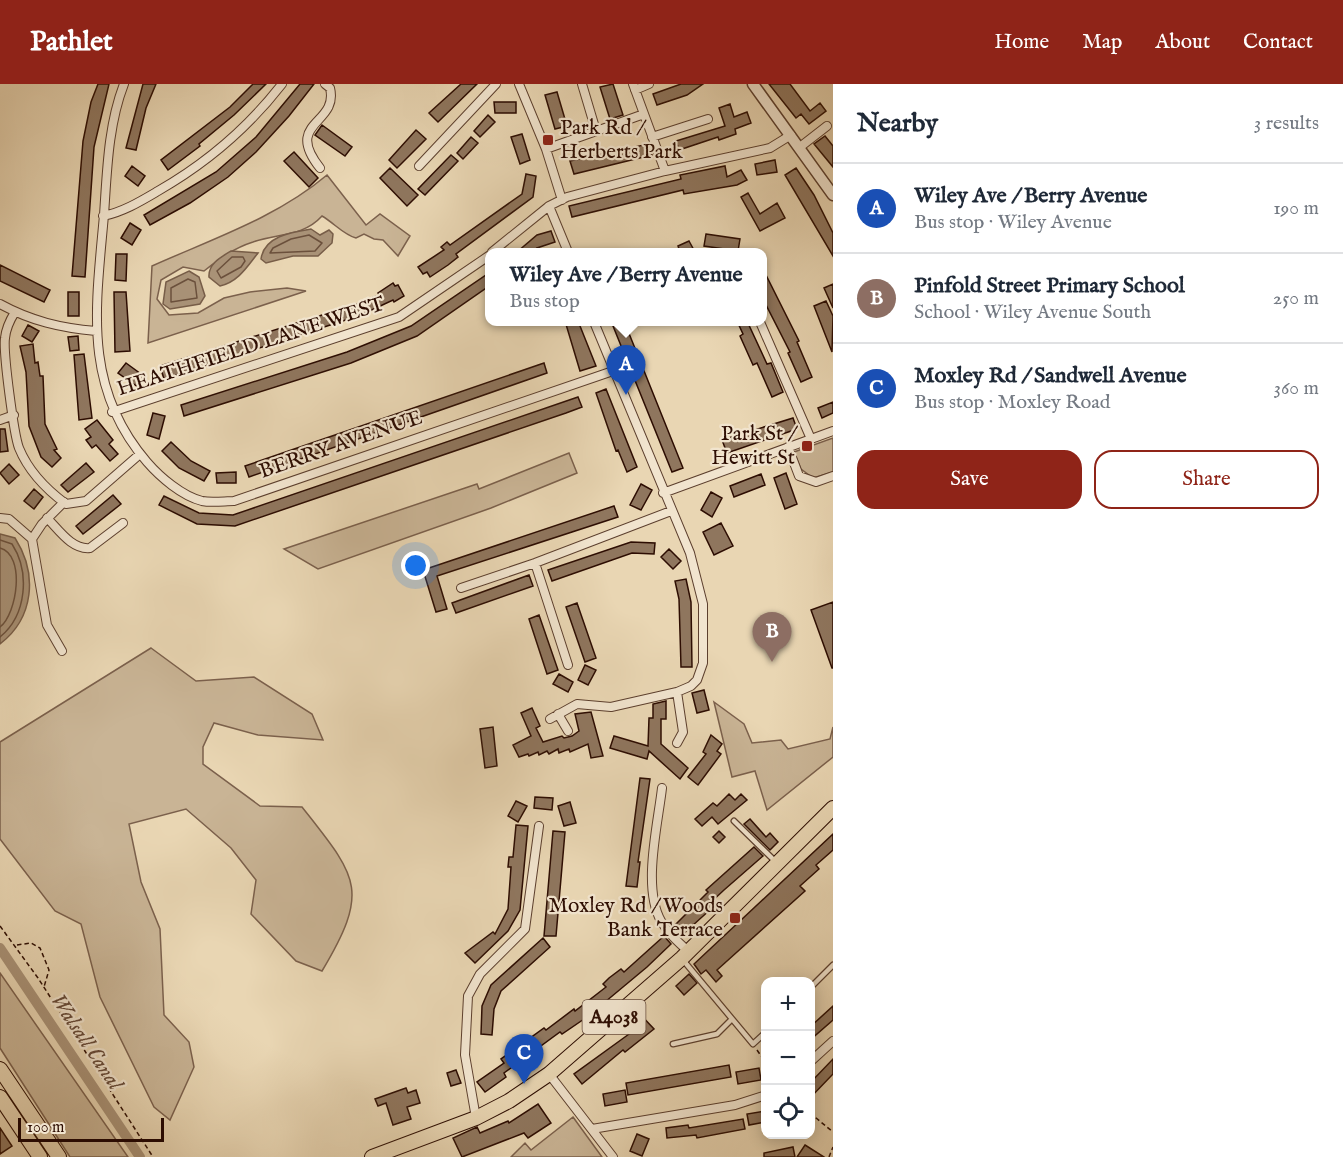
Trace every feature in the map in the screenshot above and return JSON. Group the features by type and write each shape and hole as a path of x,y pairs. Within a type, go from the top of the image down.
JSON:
{"main road":[{"name":"A4038","path":"372,1157 476,1118 509,1101 549,1074 685,955 833,810"},
{"path":"0,1069 59,1157"},
{"path":"0,1097 40,1157"}],"street":[{"name":"BERRY AVENUE","path":"123,84 111,132 96,330 104,385 112,412 140,454 154,470 180,490 202,501 234,501 613,371"},
{"path":"104,216 142,201 190,172 248,124 282,84"},
{"path":"320,168 307,152 306,136 331,100 330,88 324,84"},
{"path":"419,166 496,84"},
{"path":"519,84 546,149 562,200"},
{"path":"582,84 596,131"},
{"path":"649,84 634,87 665,171"},
{"path":"753,84 831,189"},
{"path":"546,149 644,114"},
{"path":"652,137 708,119"},
{"path":"800,147 827,126"},
{"name":"HEATHFIELD LANE WEST","path":"498,248 549,206 562,200 665,171 770,148 791,135"},
{"path":"549,206 566,248"},
{"name":"HEATHFIELD LANE WEST","path":"112,412 399,317 485,258"},
{"path":"0,304 15,312 60,328 96,330"},
{"path":"15,312 7,327 4,349 18,446 28,464 64,502"},
{"path":"568,731 554,716 577,704 611,707 677,692 691,686 697,680 703,663 703,604 690,553 663,493 596,326"},
{"path":"762,326 811,439"},
{"path":"0,420 14,415"},
{"path":"663,493 833,431"},
{"path":"788,447 799,476 816,482 833,476"},
{"path":"32,539 47,518 64,502 86,501 140,454"},
{"path":"461,588 534,563 671,510"},
{"path":"0,518 9,519 32,539 47,625 62,651"},
{"path":"47,518 75,546 84,549 90,548 123,523"},
{"path":"534,563 568,665"},
{"path":"677,692 683,732 677,743"},
{"path":"662,788 651,885 653,903 660,920 685,955"},
{"path":"476,1118 465,1055 468,996 480,974 525,929 539,825"},
{"path":"815,1057 833,1041"},
{"path":"549,1074 613,1157"},
{"path":"592,1130 735,1105 761,1096"}],"lane":[{"path":"734,821 778,864"},
{"path":"685,955 753,1044 761,1036"},
{"path":"815,983 833,965"},
{"path":"673,1044 717,1034 732,1019"}],"path":[{"path":"0,926 38,978 153,1157"},
{"path":"16,945 31,943 40,948 49,970 44,988"},
{"path":"753,1044 761,1057"},
{"path":"815,1117 833,1132"},
{"path":"829,1157 833,1147"}],"shaded area":[{"path":"327,175 366,225 380,214 410,236 398,256 383,240 364,234 356,238 343,232 322,216 307,228 239,247 204,271 183,267 161,280 157,299 169,315 198,313 224,298 250,292 287,288 306,291 148,343 152,266 265,216 287,204"},
{"path":"833,438 833,472 813,478 801,469 794,452"},
{"path":"569,453 577,473 491,508 318,569 284,549 477,484 479,489"},
{"path":"151,648 196,681 254,677 312,714 323,740 258,735 214,723 203,747 203,764 260,806 302,807 345,868 351,884 352,902 347,921 322,971 296,961 251,914 256,880 231,848 186,809 129,824 141,882 160,929 164,1015 189,1042 194,1067 170,1120 154,1107 100,997 81,924 55,911 0,839 0,742"},
{"path":"714,702 744,724 752,743 781,740 788,749 830,739 833,727 833,757 767,810 755,771 732,777"},
{"path":"0,973 128,1157 70,1157 0,1048"},
{"path":"573,1117 602,1157 511,1157 525,1143 531,1150"}],"water":[{"path":"311,229 320,235 329,230 333,234 332,243 318,256 293,256 266,263 261,259 263,251 273,240 280,236"},
{"path":"231,251 258,253 237,277 220,286 209,277 209,272 216,261"},
{"path":"189,271 199,277 205,296 200,304 170,309 163,304 166,282"},
{"path":"0,534 15,538 22,552 27,566 29,595 20,622 0,644"}],"building":[{"path":"98,84 109,84 94,147 85,277 72,276 83,141 91,102"},
{"path":"143,84 156,84 146,108 136,150 126,148"},
{"path":"253,84 266,84 199,144 200,146 168,170 161,160 230,107"},
{"path":"300,84 314,84 256,152 228,177 190,203 150,225 144,215 216,172 256,137"},
{"path":"461,84 477,84 438,122 429,113"},
{"path":"613,84 623,115 610,119 600,87"},
{"path":"681,84 703,84 687,95 657,105 653,94"},
{"path":"769,84 790,84 810,111 820,103 826,111 809,124 801,114 796,118"},
{"path":"557,92 567,126 555,129 545,95"},
{"path":"494,102 516,102 516,113 495,113"},
{"path":"730,104 734,117 747,112 751,123 735,129 736,134 719,140 718,137 679,150 676,141 725,126 719,108"},
{"path":"488,115 495,122 480,137 474,131"},
{"path":"322,125 352,147 345,156 315,135"},
{"path":"416,130 426,139 397,168 389,160"},
{"path":"522,134 530,160 520,164 511,137"},
{"path":"825,136 833,146 833,167 814,144"},
{"path":"471,137 478,143 463,159 457,153"},
{"path":"648,144 652,155 574,174 570,161"},
{"path":"294,152 318,178 309,187 284,161"},
{"path":"451,155 458,161 425,195 418,189"},
{"path":"775,160 777,172 757,175 755,164"},
{"path":"132,166 145,176 138,186 125,176"},
{"path":"725,166 727,177 741,170 747,180 737,185 684,194 683,190 572,217 569,206 681,179 680,175"},
{"path":"390,168 418,195 407,206 380,178"},
{"path":"796,168 814,195 833,233 833,256 785,175"},
{"path":"526,174 536,176 533,197 456,254 458,257 448,265 430,277 427,272 423,274 418,267 444,250 441,247 447,242 450,245 522,194"},
{"path":"748,193 760,214 777,203 785,218 760,231 741,197"},
{"path":"130,223 141,230 132,245 121,238"},
{"path":"551,231 555,242 537,248 522,248 537,235"},
{"path":"706,234 740,239 738,248 704,246"},
{"path":"689,241 693,248 679,248 678,246"},
{"path":"116,254 127,254 126,281 115,280"},
{"path":"0,265 50,290 44,302 0,281"},
{"path":"485,276 485,289 417,336 351,363 184,416 181,405 347,352 411,326"},
{"path":"767,277 799,341 797,342 812,377 801,382 788,353 790,352 767,307"},
{"path":"393,283 395,286 398,285 404,296 394,302 393,300 361,315 164,379 160,366 357,304 379,295 378,293"},
{"path":"833,284 833,308 824,288"},
{"path":"68,292 79,292 79,316 68,316"},
{"path":"114,292 126,292 130,351 115,352"},
{"path":"826,301 833,316 832,352 814,306"},
{"path":"28,325 39,331 32,342 22,336"},
{"path":"566,326 580,326 596,366 580,371"},
{"path":"613,326 626,326 683,468 672,472"},
{"path":"739,326 749,326 767,364 771,363 783,392 772,397 757,363 753,365 740,336 743,334"},
{"path":"78,336 79,350 70,351 68,337"},
{"path":"33,344 35,363 38,362 40,376 43,376 45,424 57,449 54,450 61,458 52,467 41,457 29,426 26,372 20,346"},
{"path":"84,354 92,418 79,420 74,355"},
{"path":"126,363 145,377 138,387 118,373"},
{"path":"544,363 547,373 249,477 245,466"},
{"path":"606,389 637,467 627,472 618,450 616,451 596,393"},
{"path":"578,397 582,407 235,526 197,524 159,505 164,496 199,513 233,515"},
{"path":"833,402 833,413 822,418 818,408"},
{"path":"153,413 165,416 159,439 147,435"},
{"path":"793,418 797,429 727,453 722,440"},
{"path":"97,420 113,440 109,444 118,454 110,461 96,445 92,448 86,440 91,437 85,429"},
{"path":"0,429 5,429 8,451 0,452"},
{"path":"171,442 191,461 210,471 204,481 179,468 162,451"},
{"path":"86,463 94,472 68,492 61,485"},
{"path":"9,464 19,475 9,484 0,473"},
{"path":"236,472 236,483 217,483 216,473"},
{"path":"786,473 797,504 785,509 774,478"},
{"path":"761,474 765,485 734,497 730,486"},
{"path":"641,484 652,490 641,510 630,505"},
{"path":"34,489 43,497 34,509 24,501"},
{"path":"711,492 722,498 712,517 701,510"},
{"path":"113,495 121,504 83,534 76,526"},
{"path":"614,506 618,517 437,576 447,609 436,612 423,570"},
{"path":"721,523 733,546 714,555 703,532"},
{"path":"631,542 655,543 654,554 632,553 552,581 548,570"},
{"path":"669,549 681,561 673,569 661,557"},
{"path":"529,575 533,586 456,613 452,603"},
{"path":"686,579 691,602 692,667 681,667 679,599 675,581"},
{"path":"833,602 833,668 832,668 811,610"},
{"path":"577,603 596,658 585,662 566,607"},
{"path":"539,615 558,670 547,674 529,619"},
{"path":"585,665 596,670 588,685 578,680"},
{"path":"559,674 573,682 568,692 553,684"},
{"path":"704,690 709,710 697,713 692,693"},
{"path":"666,701 666,719 661,719 661,744 688,768 680,779 649,751 647,759 610,748 614,736 648,746 649,718 653,718 653,704"},
{"path":"532,708 540,726 536,728 543,742 562,736 564,738 572,736 579,731 575,714 591,712 603,756 591,758 588,744 570,752 569,749 559,753 558,749 549,754 547,751 539,755 538,752 519,757 513,745 531,736 521,713"},
{"path":"493,727 497,766 485,768 480,729"},
{"path":"711,735 722,744 717,751 721,754 698,785 688,777 706,754 703,752"},
{"path":"640,778 650,779 638,862 640,862 637,887 626,886"},
{"path":"729,794 735,800 741,794 747,800 718,824 712,817 702,826 695,819 713,803 717,806"},
{"path":"535,797 553,798 552,810 534,808"},
{"path":"516,801 527,806 518,822 508,816"},
{"path":"570,802 576,823 564,826 558,806"},
{"path":"750,819 766,837 770,833 778,842 770,850 744,824"},
{"path":"516,825 528,826 520,910 508,931 475,963 465,953 493,932 495,934 508,909 511,867 508,867 509,857 513,857"},
{"path":"553,831 565,832 556,936 544,936"},
{"path":"719,831 725,837 719,843 713,837"},
{"path":"833,834 833,850 816,865 819,869 800,886 805,891 717,970 722,976 716,982 706,970 701,974 694,964"},
{"path":"754,847 763,856 709,904 712,908 681,936 673,927 708,892 706,890"},
{"path":"664,936 671,944 647,967 587,1017 562,1034 560,1032 504,1073 506,1077 485,1092 477,1082 504,1063 501,1059 544,1028 546,1030 574,1009 575,1011 606,987 603,984 609,978 621,969 624,972"},
{"path":"543,938 550,947 501,991 494,1009 492,1035 481,1034 482,1006 491,985"},
{"path":"689,974 697,983 684,995 676,986"},
{"path":"833,1006 833,1020 815,1036 815,1022"},
{"path":"638,1012 654,1029 625,1052 623,1050 582,1084 574,1074 636,1029 629,1021"},
{"path":"833,1059 833,1074 815,1093 815,1078"},
{"path":"729,1065 731,1077 628,1095 626,1083"},
{"path":"759,1068 761,1080 738,1084 736,1072"},
{"path":"456,1070 461,1083 451,1086 447,1073"},
{"path":"406,1088 408,1093 416,1090 420,1103 407,1107 411,1119 393,1125 386,1103 378,1106 375,1099"},
{"path":"625,1090 627,1102 605,1106 603,1094"},
{"path":"538,1104 551,1123 528,1138 524,1133 462,1157 453,1138 477,1127 480,1133 508,1121 509,1123"},
{"path":"761,1112 761,1123 749,1125 747,1114"},
{"path":"743,1119 745,1129 697,1138 696,1135 667,1138 666,1128 688,1125 689,1128"},
{"path":"0,1128 12,1146 0,1154"},
{"path":"637,1134 649,1139 642,1156 630,1151"},
{"path":"805,1145 824,1157 797,1157"},
{"path":"793,1147 795,1157 764,1157 764,1153"}],"waterway":[{"name":"Walsall Canal","path":"0,948 140,1157"}],"place":[{"name":"Park Rd / Herberts Park","path":"548,140"},
{"name":"Wiley Ave / Berry Avenue","path":"626,395"},
{"name":"Park St / Hewitt St","path":"807,446"},
{"name":"Pinfold Street Primary School","path":"772,662"},
{"name":"Moxley Rd / Woods Bank Terrace","path":"735,918"},
{"name":"Moxley Rd / Sandwell Avenue","path":"524,1084"}]}
